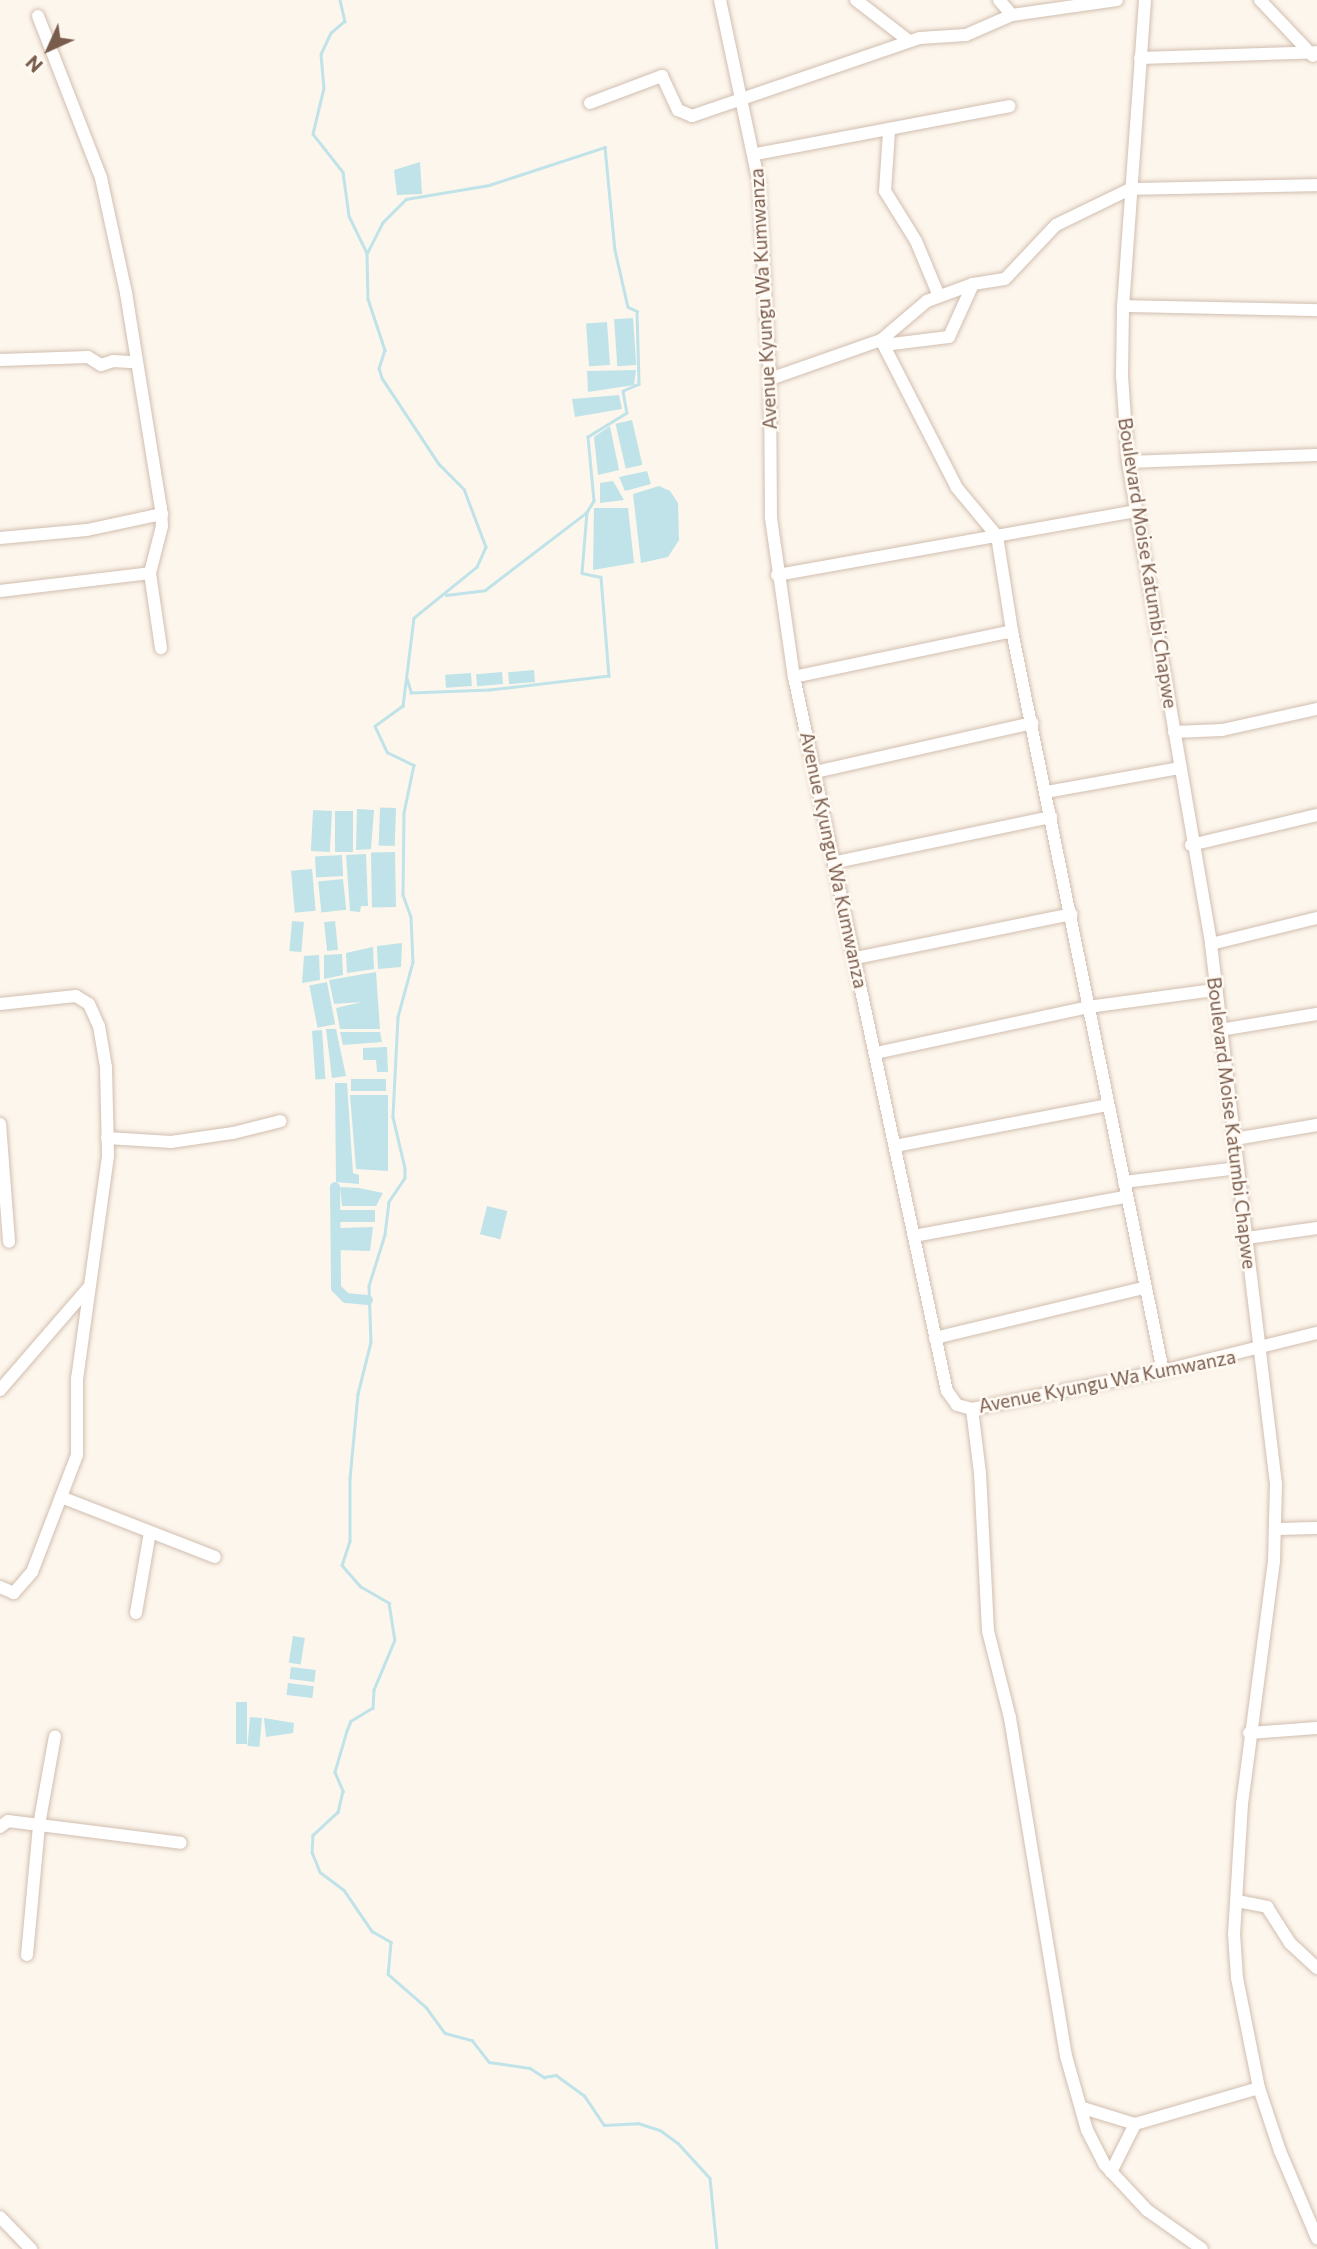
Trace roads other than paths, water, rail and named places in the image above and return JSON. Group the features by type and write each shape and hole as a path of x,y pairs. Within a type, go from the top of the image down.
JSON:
{"street":[{"name":"Avenue Kyungu Wa Kumwanza","path":"720,0 756,154 770,379 771,504 777,575 793,677 837,862 935,1338 953,1402 972,1409 1261,1350 1317,1334"},
{"path":"856,0 887,27 909,41"},
{"path":"999,0 1012,15"},
{"path":"590,103 658,76 664,77 685,116 909,41 966,35 1012,15 1117,0"},
{"name":"Boulevard Moise Katumbi Chapwe","path":"1145,0 1123,306 1122,376 1128,461 1191,845 1211,944 1214,990 1261,1350 1276,1529 1249,1733 1237,1901 1237,1978 1259,2088 1280,2151 1317,2238"},
{"path":"1260,0 1315,55"},
{"path":"38,16 101,178 130,314 135,362 162,514 150,573 161,648"},
{"path":"887,27 894,47"},
{"path":"1140,58 1315,55"},
{"path":"756,154 889,132 1010,106"},
{"path":"889,132 885,191 916,242 939,296"},
{"path":"882,343 939,296 973,284 1005,279 1056,225 1130,189 1317,185"},
{"path":"770,379 882,343 949,337 973,284"},
{"path":"1123,306 1317,310"},
{"path":"882,343 950,476 997,536 1012,631 1072,914 1124,1182 1124,1196 1163,1371"},
{"path":"0,360 88,358 101,365 113,360 135,362"},
{"path":"1128,461 1317,455"},
{"path":"777,575 1136,511"},
{"path":"0,538 87,530 162,514"},
{"path":"0,591 150,573"},
{"path":"793,677 1012,631"},
{"path":"1174,732 1222,730 1317,709"},
{"path":"815,772 1033,723"},
{"path":"1046,792 1180,768"},
{"path":"1191,845 1317,815"},
{"path":"837,862 1051,817"},
{"path":"856,958 1072,914"},
{"path":"1211,944 1317,918"},
{"path":"876,1053 1088,1007 1214,990"},
{"path":"0,1004 76,996 89,1004 99,1026 106,1067 107,1138 77,1378 77,1455 32,1572 14,1593 0,1587"},
{"path":"1220,1030 1317,1014"},
{"path":"895,1146 1108,1105"},
{"path":"107,1138 172,1142 233,1133 281,1121"},
{"path":"0,1124 9,1242"},
{"path":"1235,1139 1317,1125"},
{"path":"1124,1182 1238,1168"},
{"path":"914,1236 1124,1196"},
{"path":"1247,1238 1317,1228"},
{"path":"0,1390 90,1286"},
{"path":"935,1338 1143,1288"},
{"path":"972,1409 980,1472 988,1631 1010,1718 1057,2017 1092,2142 1111,2172 1147,2210 1202,2249"},
{"path":"61,1497 215,1556"},
{"path":"1276,1529 1317,1528"},
{"path":"136,1613 150,1532"},
{"path":"1249,1733 1317,1728"},
{"path":"27,1955 39,1825 55,1735"},
{"path":"0,1827 8,1821 181,1843"},
{"path":"1237,1901 1267,1907 1290,1943 1317,1968"},
{"path":"1083,2108 1135,2124 1259,2088"},
{"path":"1111,2172 1135,2124"},
{"path":"0,2217 31,2249"}],"water":[{"path":"420,162 422,194 397,195 394,170"},
{"path":"633,318 636,365 617,366 614,319"},
{"path":"607,322 610,365 589,366 586,323"},
{"path":"636,370 634,385 588,392 587,371"},
{"path":"619,395 622,409 575,417 572,399"},
{"path":"632,420 642,465 626,469 615,424"},
{"path":"610,426 619,470 598,475 594,437"},
{"path":"647,471 651,484 625,491 619,477"},
{"path":"613,481 624,500 600,503 600,483"},
{"path":"659,486 670,491 678,503 679,540 668,557 641,563 633,494"},
{"path":"594,508 628,508 634,563 593,570"},
{"path":"534,670 535,682 509,684 508,672"},
{"path":"502,672 503,684 477,686 476,674"},
{"path":"471,673 472,686 446,688 445,675"},
{"path":"380,807 396,808 395,846 379,845"},
{"path":"357,809 374,810 371,849 356,850"},
{"path":"313,810 332,811 330,852 311,851"},
{"path":"335,811 353,811 353,852 335,852"},
{"path":"371,852 395,852 396,907 372,907"},
{"path":"366,854 368,906 361,906 360,912 350,911 346,855"},
{"path":"342,855 343,876 316,877 315,856"},
{"path":"312,869 316,911 295,913 291,871"},
{"path":"343,879 346,910 321,912 318,882"},
{"path":"292,921 304,922 301,952 289,951"},
{"path":"335,921 338,950 327,951 324,922"},
{"path":"402,943 401,967 378,969 377,946"},
{"path":"373,947 374,969 347,973 346,953"},
{"path":"342,954 343,975 324,979 324,955"},
{"path":"319,955 320,980 302,983 304,956"},
{"path":"376,972 380,1029 340,1029 336,1008 362,1002 334,1004 329,980"},
{"path":"327,982 335,1024 318,1028 309,985"},
{"path":"326,1029 336,1029 346,1076 332,1078"},
{"path":"322,1030 325,1079 315,1080 312,1031"},
{"path":"340,1032 380,1032 382,1042 343,1045"},
{"path":"387,1047 388,1072 377,1072 376,1060 363,1060 363,1048"},
{"path":"351,1079 386,1079 386,1091 351,1091"},
{"path":"335,1083 347,1083 353,1173 359,1175 359,1184 336,1182"},
{"path":"350,1095 388,1095 388,1171 356,1169"},
{"path":"340,1187 383,1193 376,1206 342,1206"},
{"path":"487,1206 507,1211 500,1239 480,1234"},
{"path":"340,1210 375,1210 375,1222 340,1222"},
{"path":"373,1227 370,1251 340,1250 340,1228"},
{"path":"293,1636 305,1638 301,1665 289,1663"},
{"path":"291,1667 316,1670 314,1682 290,1679"},
{"path":"288,1683 314,1686 312,1698 287,1695"},
{"path":"236,1702 247,1702 247,1744 236,1744"},
{"path":"250,1717 262,1718 259,1747 247,1746"},
{"path":"264,1718 294,1723 293,1733 266,1737"}],"waterway":[{"path":"340,0 345,21 331,33 321,54 324,88 313,134 343,172 349,216 367,253 368,299 385,350 379,368 382,378 439,464 464,489 486,547 477,567 414,618 403,706 375,726 387,752 414,765 404,813 403,895 411,917 413,962 398,1017 393,1117 405,1178 389,1202 385,1235 369,1286 371,1342 358,1394 350,1478 350,1541 342,1565 360,1586 389,1603 395,1640 374,1690 373,1708 351,1721 347,1731 335,1772 343,1791 338,1812 313,1835 312,1852 320,1872 344,1890 372,1931 391,1942 388,1974 426,2007 445,2033 472,2040 489,2062 530,2068 544,2077 556,2075 584,2095 604,2125 638,2123 660,2130 678,2143 710,2178 717,2249"},
{"path":"367,253 382,223 406,199 489,185 605,147 615,250 628,307 637,311 639,384 623,391 627,413 588,437 594,501 587,512 582,573 601,577 609,676 490,690 411,693 407,680"},
{"path":"446,595 485,590 587,512"},
{"path":"335,1187 336,1288 346,1298 368,1300"}]}
